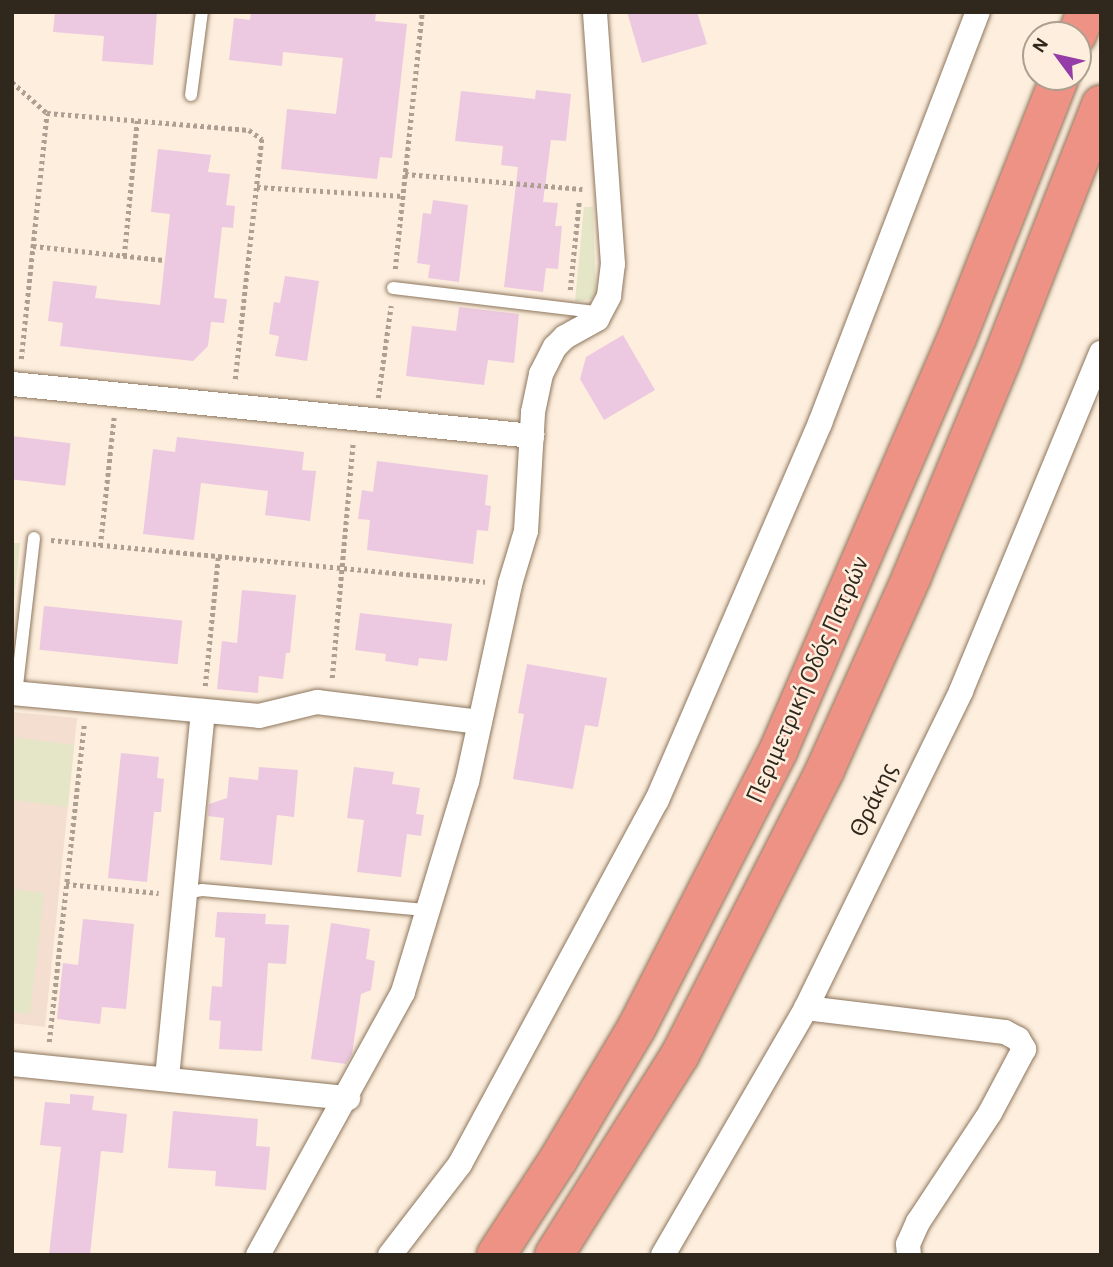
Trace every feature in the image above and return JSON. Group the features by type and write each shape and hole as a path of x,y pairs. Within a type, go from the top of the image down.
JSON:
{"highway":[{"name":"Περιμετρική Οδός Πατρών","path":"496,1255 558,1160 637,1027 779,749 957,338 1054,91"},
{"name":"Περιμετρική Οδός Πατρών","path":"554,1255 680,1055 825,770 918,563 1003,356 1101,104"}],"street":[{"path":"258,1255 404,992 460,808 510,584 526,531 536,392 548,358 565,337 592,324 603,313 613,273 596,12"},
{"path":"390,1255 460,1164 657,800 820,423 978,12"},
{"name":"Θράκης","path":"663,1255 806,1007 961,691 1101,354"},
{"path":"15,385 532,436"},
{"path":"14,694 259,716 317,702 480,722"},
{"path":"167,1079 203,711"},
{"path":"806,1007 1005,1031 1018,1039 1024,1049 990,1113 918,1222 908,1244 909,1255"},
{"path":"12,1064 348,1097"}],"lane":[{"path":"191,95 202,12"},
{"path":"393,288 603,313"},
{"path":"14,694 34,538"},
{"path":"185,893 202,890 428,910"}],"path":[{"path":"329,704 342,570 365,418 393,288 422,12"},
{"path":"12,82 47,113 249,130 262,139 233,405"},
{"path":"15,385 47,113"},
{"path":"124,256 137,120"},
{"path":"405,174 608,191"},
{"path":"257,187 403,196"},
{"path":"569,309 579,202"},
{"path":"33,246 164,260"},
{"path":"100,546 116,395"},
{"path":"34,538 342,570 510,584"},
{"path":"203,711 218,558"},
{"path":"46,1067 86,701"},
{"path":"66,884 185,893"}],"shaded area":[{"path":"12,712 77,718 45,1027 12,1023"}],"green space":[{"path":"584,207 593,207 596,292 592,299 575,302"},
{"path":"12,543 20,543 12,621"},
{"path":"12,737 74,745 68,807 12,800"},
{"path":"12,889 44,893 30,1014 12,1012"}],"building":[{"path":"55,12 157,12 153,65 102,61 104,36 53,32"},
{"path":"251,12 376,12 375,21 407,24 392,158 380,157 377,179 281,169 287,109 336,114 343,58 283,52 282,66 229,60 234,18 250,20"},
{"path":"627,12 697,12 707,44 642,63"},
{"path":"536,90 571,94 566,141 551,140 543,202 558,203 555,226 562,226 558,269 546,268 543,292 504,287 518,167 501,165 503,146 455,141 461,91 535,99"},
{"path":"158,149 211,155 208,172 230,174 226,205 235,206 233,228 222,227 214,298 227,299 224,323 211,322 208,346 193,361 60,346 63,323 48,321 53,281 97,286 95,298 160,305 170,214 151,212"},
{"path":"433,200 468,205 459,282 428,278 430,265 417,263 423,213 431,214"},
{"path":"285,276 319,281 307,361 275,356 279,336 269,334 274,302 280,303"},
{"path":"459,307 519,314 514,363 488,360 484,385 406,376 412,326 456,331"},
{"path":"623,335 655,390 604,420 580,379 586,357"},
{"path":"12,436 71,443 65,486 12,479"},
{"path":"177,437 304,452 302,470 316,471 310,521 265,515 268,491 201,483 194,540 143,534 153,449 175,452"},
{"path":"377,461 488,475 485,505 491,506 488,531 477,530 473,564 367,550 370,520 358,519 362,490 373,492"},
{"path":"242,590 296,595 290,653 286,653 283,679 259,676 258,693 217,689 222,641 237,643"},
{"path":"44,606 182,621 178,664 39,650"},
{"path":"360,613 452,624 447,661 419,658 418,666 385,661 386,654 355,650"},
{"path":"527,664 607,678 598,727 585,725 573,789 513,779 524,714 518,713"},
{"path":"121,753 159,757 157,778 164,779 161,812 154,812 147,882 108,878"},
{"path":"259,767 298,770 294,817 277,815 272,865 220,860 224,818 208,816 209,804 227,798 229,777 258,780"},
{"path":"354,767 394,772 392,784 420,788 416,814 424,815 421,836 407,834 401,877 357,872 364,820 347,818"},
{"path":"217,912 266,914 265,924 289,925 286,964 268,963 262,1051 219,1049 221,1021 209,1020 212,986 222,987 225,938 215,937"},
{"path":"83,919 134,924 126,1009 102,1007 100,1024 57,1019 63,963 78,965"},
{"path":"331,923 370,929 366,959 375,961 371,990 361,994 352,1054 346,1064 311,1059"},
{"path":"70,1094 94,1096 92,1110 127,1114 123,1153 101,1151 90,1255 49,1255 61,1147 40,1145 45,1102 70,1104"},
{"path":"173,1111 258,1119 256,1146 270,1147 266,1190 215,1186 216,1171 168,1168"}]}
